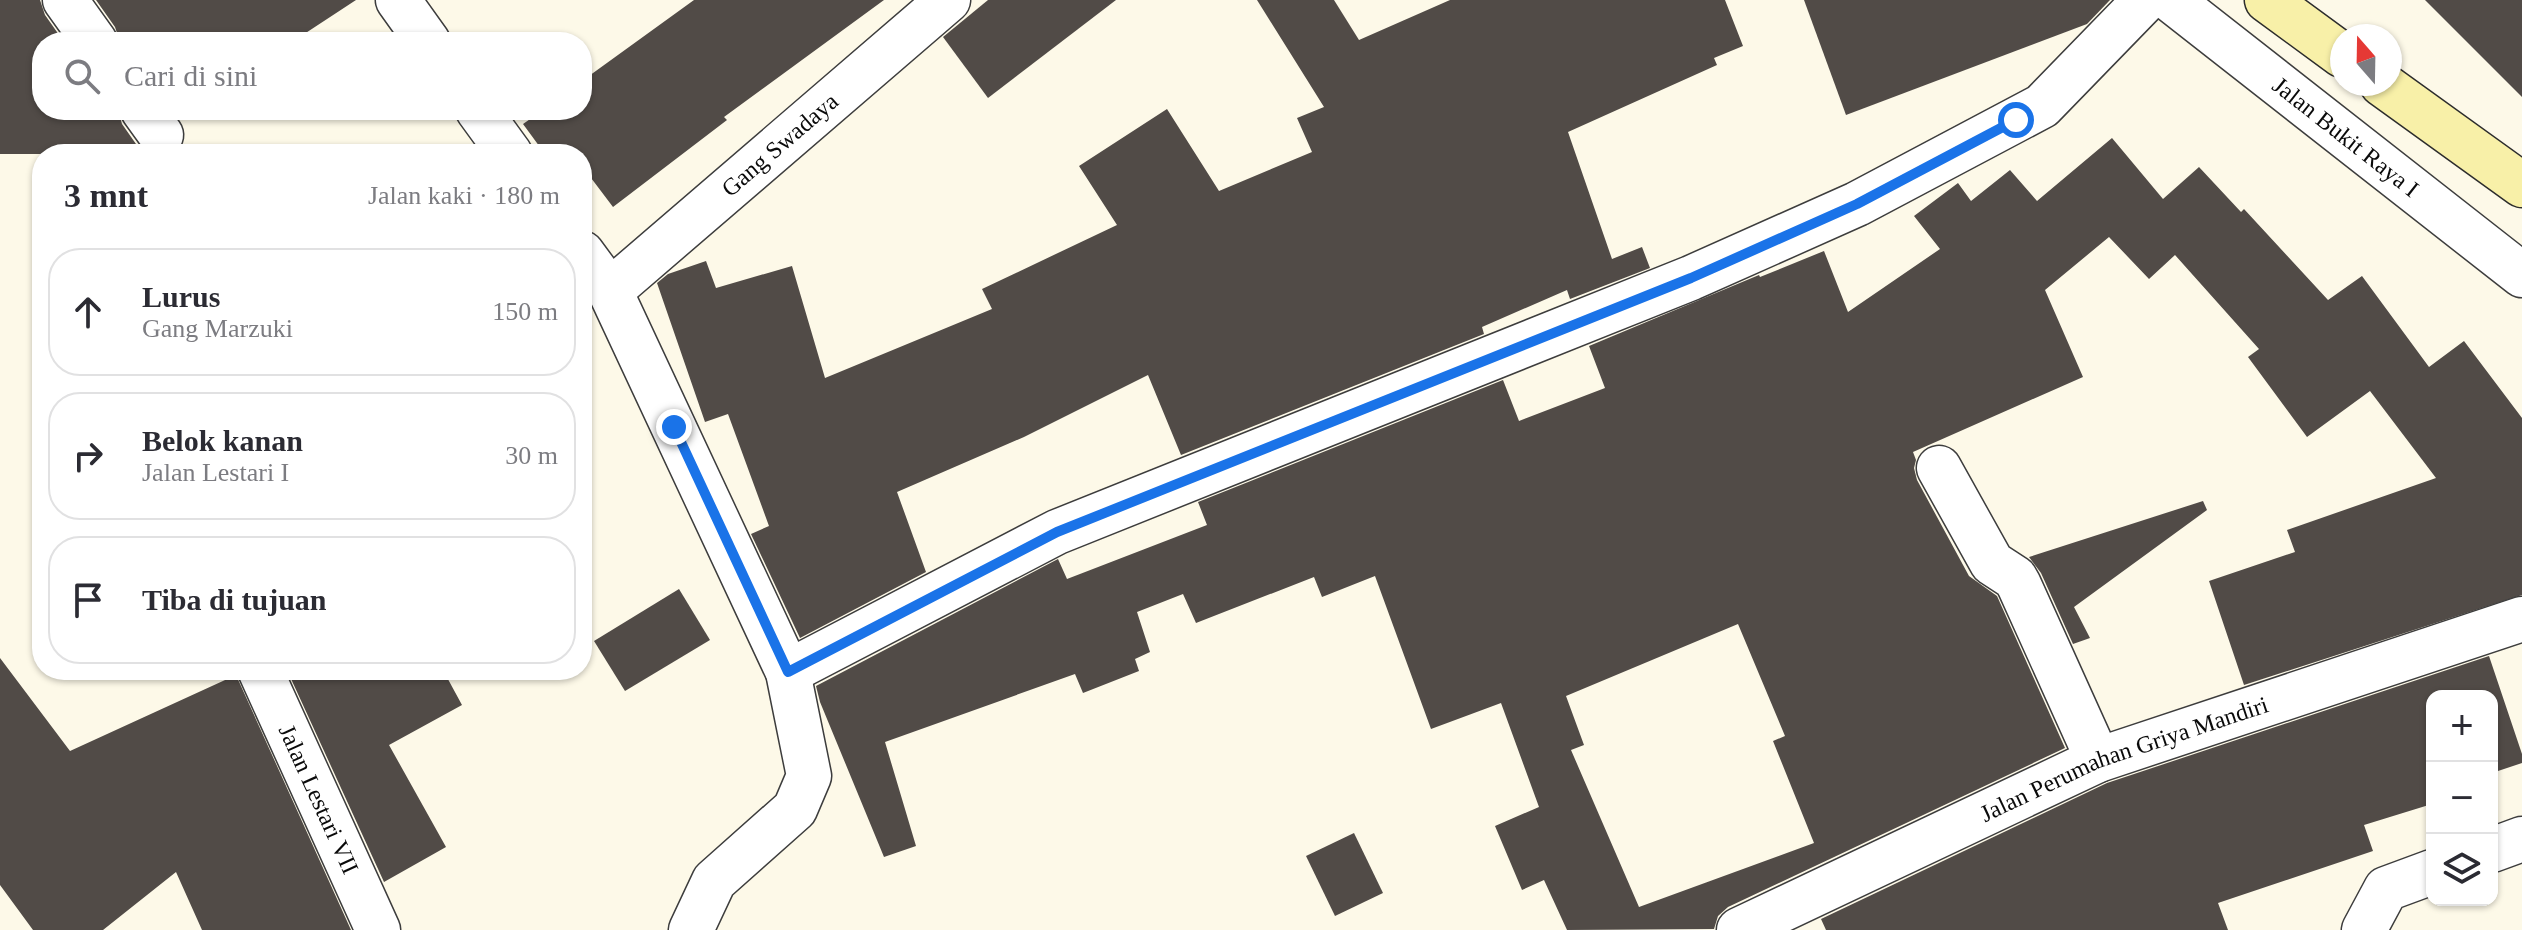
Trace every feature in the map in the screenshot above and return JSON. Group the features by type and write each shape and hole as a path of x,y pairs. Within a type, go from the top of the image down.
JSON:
{"street":[{"path":"65,0 88,32"},
{"path":"398,0 421,32"},
{"name":"Gang Swadaya","path":"610,291 948,0"},
{"path":"788,672 1057,532 1691,278 1857,204 2042,106 2145,0"},
{"name":"Jalan Bukit Raya I","path":"2171,0 2222,16 2522,275"},
{"path":"2267,0 2330,46"},
{"path":"2399,96 2522,185"},
{"path":"485,120 503,144"},
{"path":"592,267 610,291 788,672 809,776 795,809 714,881 691,930"},
{"path":"1939,468 1992,563 2015,578 2019,585 2098,760"},
{"name":"Jalan Perumahan Griya Mandiri","path":"1739,930 2098,760 2522,619"},
{"name":"Jalan Lestari VII","path":"265,680 378,930"},
{"path":"2498,848 2522,839"},
{"path":"2364,930 2386,889 2426,874"}],"building":[{"path":"0,0 40,0 45,15 57,32 32,32 32,120 121,120 136,144 32,144 32,154 0,154"},
{"path":"96,0 356,0 307,32 117,32"},
{"path":"694,0 884,0 724,117 727,120 613,207 592,179 592,144 538,144 523,124 529,120 592,120 592,74"},
{"path":"988,0 1116,0 988,98 943,37"},
{"path":"1257,0 1334,0 1359,40 1450,0 1725,0 1743,46 1714,58 1717,65 1568,132 1612,259 1642,247 1650,268 1570,299 1567,290 1482,327 1484,334 1181,455 1148,375 1024,437 897,492 926,572 800,638 751,534 769,526 728,414 705,422 657,283 668,274 706,261 716,288 792,266 825,378 992,309 982,289 1117,225 1079,166 1167,109 1219,191 1312,152 1297,118 1324,107"},
{"path":"1804,0 2110,0 2087,24 1846,115"},
{"path":"2425,0 2522,0 2522,97"},
{"path":"2112,138 2163,199 2199,167 2241,212 2244,209 2328,300 2362,276 2429,367 2464,341 2522,418 2522,595 2244,685 2209,581 2295,552 2287,530 2436,478 2370,391 2307,437 2248,357 2259,349 2175,255 2149,279 2109,237 2045,290 2083,377 1913,452 1917,480 1969,576 1997,596 2065,748 1728,907 1718,916 1714,929 1567,930 1544,880 1522,890 1495,826 1539,807 1501,703 1431,729 1375,576 1322,597 1314,577 1196,623 1183,594 1137,612 1150,652 1135,659 1139,671 1083,693 1075,674 885,742 916,846 884,857 816,686 1058,559 1067,579 1207,525 1198,502 1503,380 1519,421 1605,388 1589,346 1824,251 1848,312 1940,249 1914,216 1958,183 1971,201 2010,170 2037,201","holes":["1738,624 1785,736 1773,741 1814,843 1639,907 1571,750 1584,745 1566,696"]},
{"path":"2203,501 2207,510 2074,607 2090,638 2073,644 2041,573 2029,557"},
{"path":"679,589 710,640 625,691 594,641"},
{"path":"2489,656 2522,754 2522,763 2498,771 2498,690 2426,690 2426,806 2364,825 2373,851 2218,903 2228,930 1826,930 1821,919 2107,783"},
{"path":"0,658 70,751 225,680 238,680 351,930 202,930 176,872 103,930 33,930 0,885"},
{"path":"292,680 448,680 462,705 389,745 446,847 384,882"},
{"path":"1354,833 1383,893 1335,916 1306,856"}],"route":[{"path":"674,427 788,672 1057,532 1691,278 1857,204 2016,120"}]}
